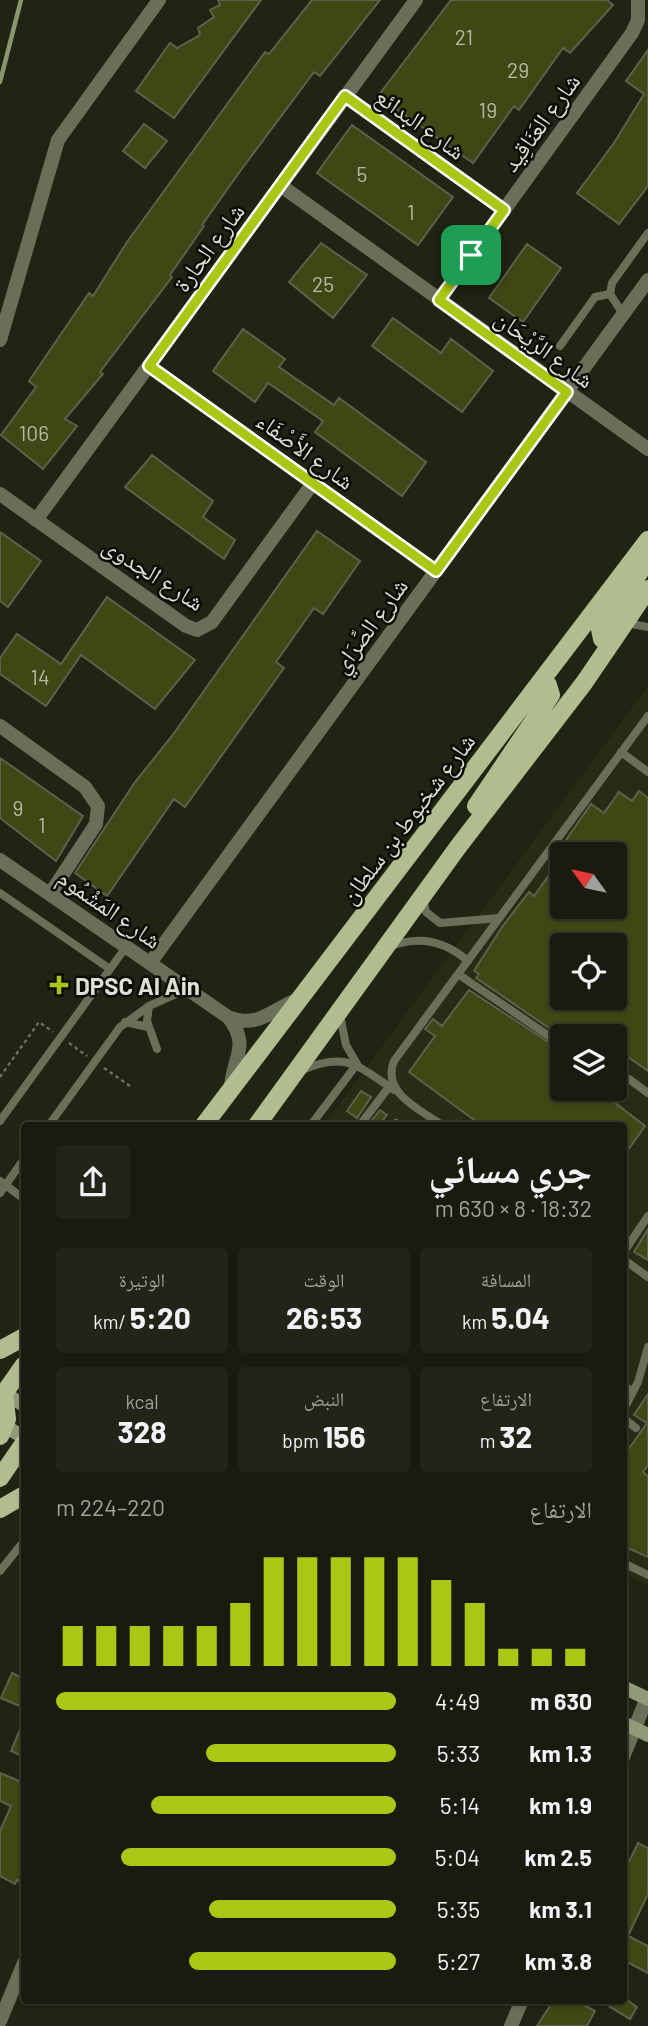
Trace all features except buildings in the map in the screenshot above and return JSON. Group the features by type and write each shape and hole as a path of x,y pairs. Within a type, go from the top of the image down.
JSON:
{"main road":[{"name":"شارع شخبوط بن سلطان","path":"206,1122 648,540"},
{"path":"619,629 602,639 599,632 648,560"},
{"path":"259,1122 423,895 577,691 648,589"},
{"path":"458,848 476,805 551,695 548,685 539,686"},
{"path":"0,1350 21,1339"},
{"path":"2,1429 1,1395 21,1369"},
{"path":"0,1478 21,1447"},
{"path":"0,1509 21,1497"}],"street":[{"path":"0,340 53,152 72,118 159,0"},
{"name":"شارع الحارة","path":"36,520 416,0"},
{"name":"شارع العَنَاقِيد","path":"439,300 632,33 638,20 638,0"},
{"name":"شارع البدائع","path":"345,96 504,210"},
{"name":"شارع الرَّيْحَان","path":"281,185 648,449"},
{"name":"شارع الصِّرَاي","path":"150,963 648,280"},
{"name":"شارع الأَصْفَاء","path":"149,366 436,571"},
{"name":"شارع الجدوى","path":"0,494 186,626 197,630 212,622 313,484"},
{"path":"0,726 85,787 98,806 96,824 50,894"},
{"name":"شارع المَشْمُوم","path":"0,860 228,1017 246,1022 262,1020 299,999"},
{"path":"228,1017 238,1032 241,1050 231,1090"},
{"path":"1,1395 21,1404"},
{"path":"2,1429 21,1436"},
{"path":"627,1689 648,1699 627,1748"},
{"path":"0,2021 21,1970"},
{"path":"511,2026 520,2004"}],"lane":[{"path":"623,314 610,294 612,283 648,233"},
{"path":"560,346 596,297 610,294"},
{"path":"619,629 648,626"},
{"path":"397,1093 391,1081 394,1061 648,716"},
{"path":"621,752 648,772"},
{"path":"0,893 110,970"},
{"path":"423,895 426,912 440,923 499,918"},
{"path":"383,950 405,942 428,941 450,948 468,961"},
{"path":"0,1121 126,947"},
{"path":"458,974 550,1037"},
{"path":"50,1122 125,1022 149,1006 187,989"},
{"path":"149,1006 148,1027 157,1049"},
{"path":"340,1011 342,1034 357,1064 438,1122"},
{"path":"125,1022 148,1027"},
{"path":"296,1073 329,1061 357,1064"},
{"path":"313,1122 357,1064"},
{"path":"627,1079 648,1093"},
{"path":"362,1122 388,1087"},
{"path":"21,1163 2,1187 21,1197"},
{"path":"627,1247 648,1216"},
{"path":"627,1262 648,1277"},
{"path":"627,1403 648,1347"},
{"path":"627,1388 633,1392"},
{"path":"627,1422 636,1428"},
{"path":"0,1571 21,1545"},
{"path":"627,1565 648,1575"}],"shaded area":[{"path":"648,686 648,1586 627,1576 627,1122 326,1122"}],"waterway":[{"path":"0,82 21,0"}],"place":[{"name":"DPSC Al Ain","path":"59,985"}],"route":[{"path":"345,96 504,210 471,255 439,300 567,392 436,571 149,366 345,96"}]}
